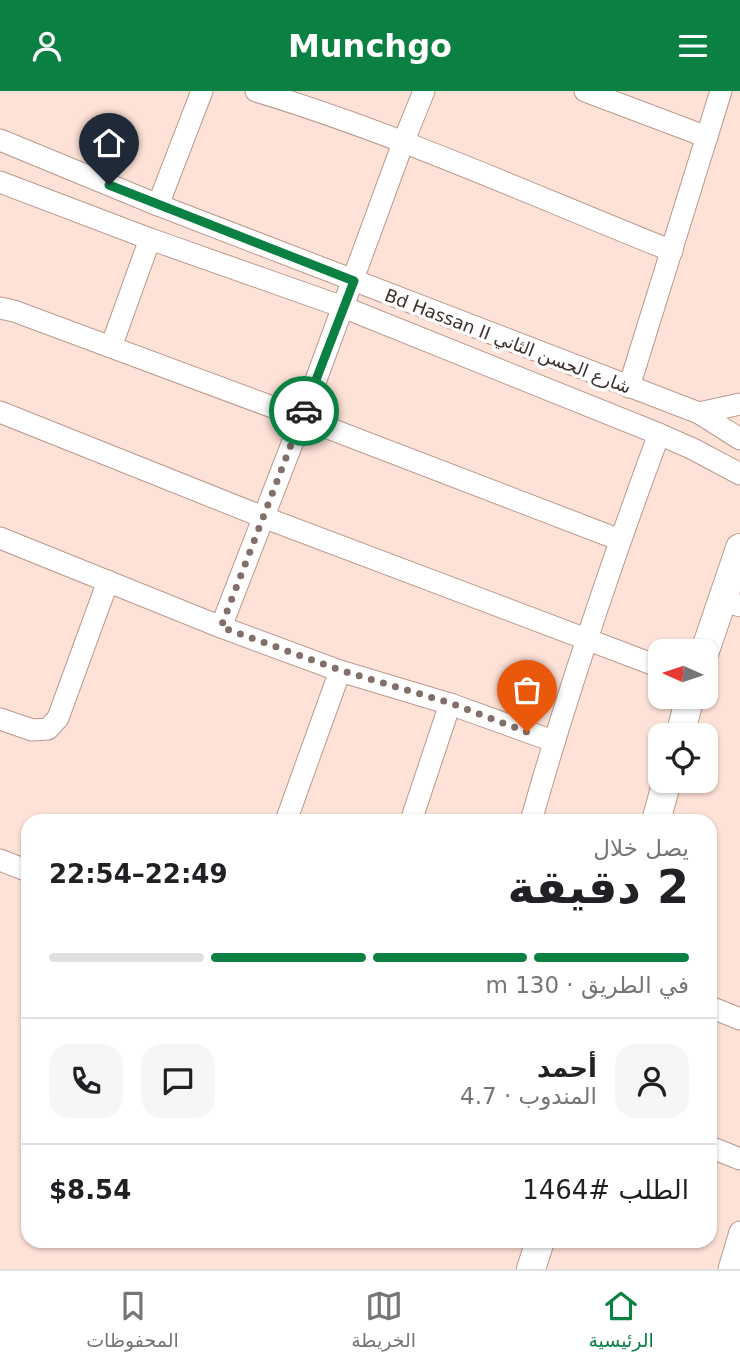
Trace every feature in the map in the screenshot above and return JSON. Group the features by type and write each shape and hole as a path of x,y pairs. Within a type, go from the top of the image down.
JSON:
{"street":[{"path":"158,205 202,91"},
{"path":"256,91 314,99 403,143 672,251"},
{"path":"221,627 424,91"},
{"path":"585,91 707,137"},
{"path":"629,387 721,91"},
{"name":"Bd Hassan II شارع الحسن الثاني","path":"0,140 158,205 699,413 740,439"},
{"name":"Bd Hassan II شارع الحسن الثاني","path":"0,183 343,307 659,434 740,474"},
{"path":"111,347 150,239"},
{"path":"0,308 302,418 620,540"},
{"path":"699,413 740,404"},
{"path":"0,412 263,517 648,662"},
{"path":"533,814 553,741 620,540 659,434"},
{"path":"0,538 221,627 340,670 450,703 553,741"},
{"path":"712,639 732,603 740,548"},
{"path":"0,719 32,730 48,729 58,718 108,581"},
{"path":"289,814 340,670"},
{"path":"413,814 450,703"},
{"path":"658,814 664,793"},
{"path":"0,860 21,868"},
{"path":"717,1010 740,1018"},
{"path":"717,1150 740,1159"},
{"path":"729,1269 740,1232"},
{"path":"531,1269 538,1248"}],"way so far":[{"path":"304,411 221,627 340,670 450,703 527,732"}],"route":[{"path":"109,185 354,281 304,411"}]}
